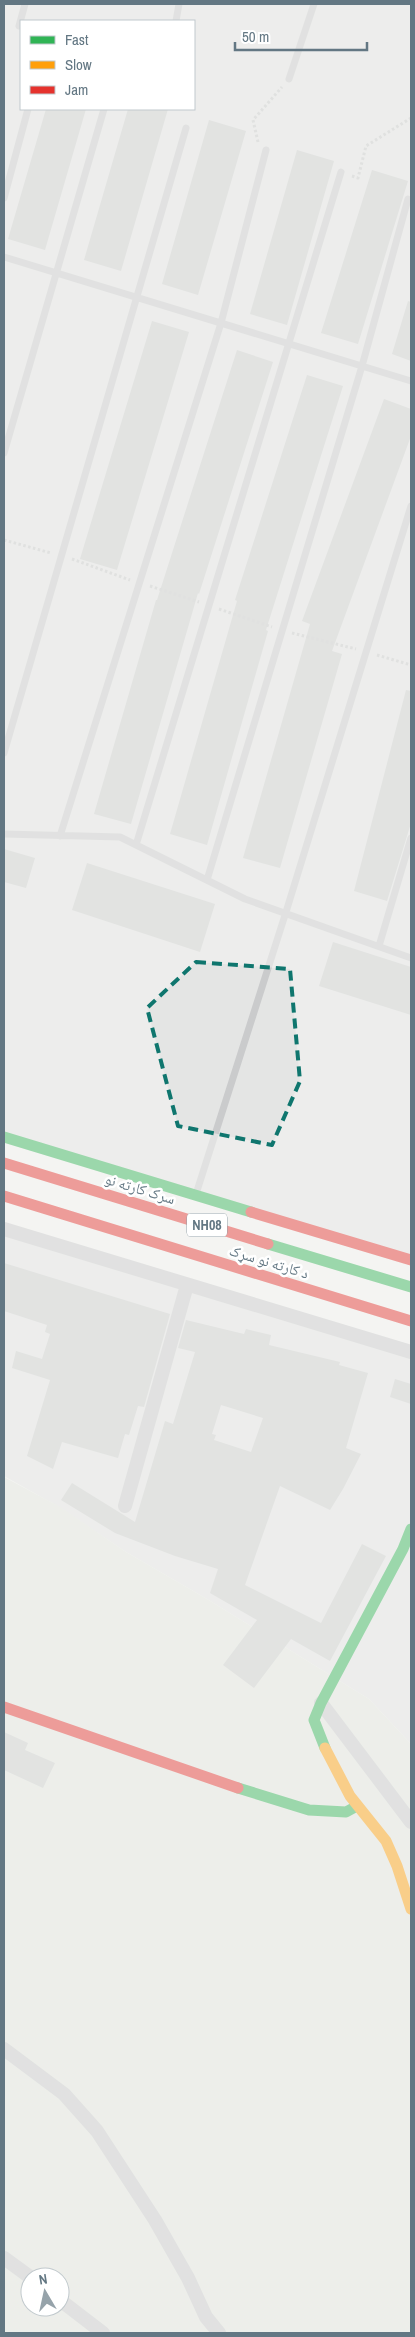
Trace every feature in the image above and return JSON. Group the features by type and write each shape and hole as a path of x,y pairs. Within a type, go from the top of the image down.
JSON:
{"main road":[{"path":"4,1137 411,1260"},
{"name":"سرک کارته نو","path":"4,1163 411,1287"},
{"name":"د کارته نو سړک","path":"4,1196 411,1320"},
{"path":"411,1529 403,1549 321,1703 314,1720 335,1770 357,1806 371,1819 386,1842 402,1880 411,1909"},
{"path":"4,1707 211,1779 309,1810 346,1812 357,1806"}],"street":[{"path":"4,1229 411,1352"},
{"path":"125,1506 187,1285"},
{"path":"321,1703 411,1822"},
{"path":"4,2049 64,2094 96,2131 155,2220 188,2278 206,2317 219,2333"},
{"path":"4,2258 20,2270"},
{"path":"70,2308 103,2333"}],"lane":[{"path":"21,20 25,4"},
{"path":"176,20 179,4"},
{"path":"289,79 314,4"},
{"path":"4,198 28,110"},
{"path":"4,453 104,110"},
{"path":"4,752 186,128"},
{"path":"60,836 221,323 266,150"},
{"path":"136,844 341,172"},
{"path":"207,880 362,366 408,199"},
{"path":"4,257 411,381"},
{"path":"195,1195 286,912 411,506"},
{"path":"4,834 120,837 245,899 411,958"},
{"path":"378,946 411,838"}],"path":[{"path":"258,143 253,120 289,79"},
{"path":"341,172 358,178 366,146 411,118"}],"highlighted area":[{"path":"196,962 290,969 300,1081 272,1145 178,1126 147,1008"}],"shaded area":[{"path":"4,4 411,4 411,1260 4,1137"},
{"path":"4,1229 411,1352 411,1744 369,1699 207,1599 126,1552 59,1507 4,1476"},
{"path":"4,1477 60,1507 126,1552 207,1599 369,1699 411,1744 411,2333 4,2333"}],"building":[{"path":"46,110 86,110 45,250 8,239"},
{"path":"128,110 168,110 121,271 84,260"},
{"path":"209,120 246,131 198,295 162,284"},
{"path":"297,150 334,161 287,325 250,314"},
{"path":"372,170 408,181 358,344 321,333"},
{"path":"408,301 411,302 411,361 392,354"},
{"path":"152,321 189,332 117,570 80,559"},
{"path":"237,350 273,362 198,593 131,824 94,814 156,600"},
{"path":"307,375 343,386 266,630 268,631 207,845 170,834 237,601 235,600"},
{"path":"384,399 411,409 411,436 332,651 342,654 280,868 243,858 310,624 302,621"},
{"path":"406,690 411,691 411,823 387,901 354,891"},
{"path":"4,849 35,858 26,888 4,882"},
{"path":"87,863 215,904 200,952 72,910"},
{"path":"333,942 411,967 411,1015 319,986"},
{"path":"4,1263 170,1314 144,1407 138,1406 129,1435 125,1434 118,1458 62,1442 53,1469 27,1456 50,1380 12,1368 16,1351 42,1359 50,1334 45,1332 47,1325 4,1311"},
{"path":"186,1320 244,1334 246,1329 271,1335 269,1345 340,1362 339,1365 368,1373 346,1448 361,1454 343,1489 330,1510 280,1486 245,1585 321,1623 362,1544 386,1556 330,1661 291,1639 254,1688 223,1665 257,1620 210,1593 218,1569 175,1556 115,1533 61,1500 72,1483 135,1522 165,1421 173,1424 195,1352 178,1348","holes":["221,1405 263,1418 251,1452 214,1440 216,1435 212,1434"]},
{"path":"395,1379 411,1384 411,1404 390,1397"},
{"path":"4,1732 28,1743 25,1750 55,1763 43,1788 4,1770"}],"traffic: fast":[{"path":"4,1137 251,1212"},
{"path":"268,1244 411,1287"},
{"path":"325,1748 314,1720 321,1703 403,1549 411,1529"},
{"path":"238,1788 309,1810 346,1812 357,1806"}],"traffic: slow":[{"path":"325,1748 350,1796 386,1841 397,1866 411,1909"}],"traffic: jam":[{"path":"4,1163 268,1244"},
{"path":"4,1196 411,1321"},
{"path":"251,1212 411,1260"},
{"path":"4,1707 238,1788"}]}
